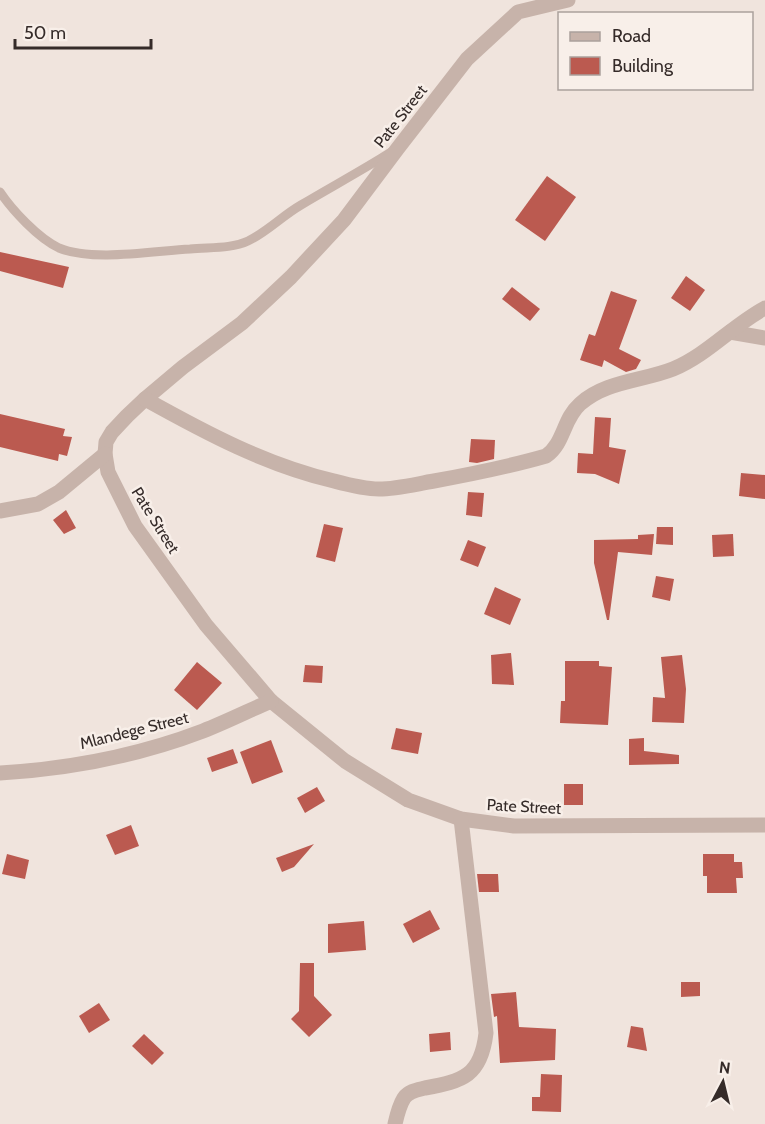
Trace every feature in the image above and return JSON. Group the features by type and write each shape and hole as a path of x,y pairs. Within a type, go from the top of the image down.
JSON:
{"street":[{"name":"Pate Street","path":"568,0 518,12 467,59 345,220 291,277 242,323 183,367 127,416 106,442 105,454 111,480 135,526 206,625 271,701 345,761 408,800 461,819 513,826 765,825"},
{"path":"145,399 214,438 279,465 344,484 379,489 484,473 546,456 554,451 570,415 579,404 608,388 673,369 699,354 765,308"},
{"path":"729,332 765,338"},
{"path":"0,511 38,504 59,492 105,454"},
{"name":"Mlandege Street","path":"0,773 87,762 142,750 203,731 271,701"},
{"path":"395,1124 405,1097 414,1090 449,1084 463,1078 478,1066 484,1049 485,1022 461,819"}],"lane":[{"path":"0,192 38,234 60,248 89,254 127,254 228,246 246,242 302,204 398,148"}],"building":[{"path":"547,176 576,197 545,241 515,220"},
{"path":"0,252 69,267 63,288 0,271"},
{"path":"686,276 705,290 690,311 671,298"},
{"path":"512,287 540,309 530,321 502,299"},
{"path":"611,291 637,300 619,349 641,360 636,369 626,372 604,360 602,367 580,360 589,334 595,336"},
{"path":"0,414 65,429 63,436 72,437 67,456 59,454 58,461 0,447"},
{"path":"595,417 611,418 609,447 626,450 619,484 595,474 577,473 578,453 593,454"},
{"path":"471,439 495,440 494,459 477,463 469,462"},
{"path":"741,473 765,475 765,499 739,496"},
{"path":"468,492 484,493 482,517 466,515"},
{"path":"66,510 76,528 64,534 53,520"},
{"path":"324,524 343,528 335,562 316,557"},
{"path":"657,527 673,527 673,545 656,544"},
{"path":"654,534 652,555 618,552 609,620 607,620 594,563 594,540 638,539 638,535"},
{"path":"733,534 734,556 713,557 712,535"},
{"path":"468,540 486,547 478,567 460,560"},
{"path":"656,576 674,579 670,601 652,597"},
{"path":"495,587 521,599 510,625 484,614"},
{"path":"511,653 514,685 492,684 491,655"},
{"path":"682,655 686,689 684,723 652,722 653,697 665,698 661,657"},
{"path":"565,661 599,661 599,666 612,667 608,725 560,723 561,701 565,701"},
{"path":"197,662 222,683 197,710 174,690"},
{"path":"305,665 323,666 322,683 303,682"},
{"path":"396,728 422,733 418,754 391,749"},
{"path":"644,738 644,751 679,755 679,764 629,765 629,739"},
{"path":"271,740 283,772 252,784 240,752"},
{"path":"233,749 238,763 212,772 207,758"},
{"path":"564,784 583,784 583,805 564,805"},
{"path":"317,787 325,801 305,813 297,798"},
{"path":"131,825 139,846 115,855 106,835"},
{"path":"314,844 294,867 282,872 276,858"},
{"path":"7,854 29,860 25,879 2,874"},
{"path":"703,854 734,854 734,862 742,862 743,878 736,878 737,893 707,893 707,876 703,876"},
{"path":"477,874 498,874 499,892 479,892"},
{"path":"430,910 440,929 413,943 403,924"},
{"path":"364,921 366,950 328,953 328,924"},
{"path":"300,963 314,963 314,996 332,1015 309,1037 291,1019 299,1011"},
{"path":"681,982 700,982 700,996 681,997"},
{"path":"516,992 519,1027 556,1029 555,1060 500,1063 497,1016 494,1017 491,994"},
{"path":"99,1003 110,1020 89,1033 79,1016"},
{"path":"631,1026 643,1028 647,1051 627,1047"},
{"path":"450,1032 451,1050 430,1052 429,1034"},
{"path":"144,1034 164,1053 152,1065 132,1046"},
{"path":"541,1074 562,1075 561,1112 532,1111 532,1097 540,1097"}]}
